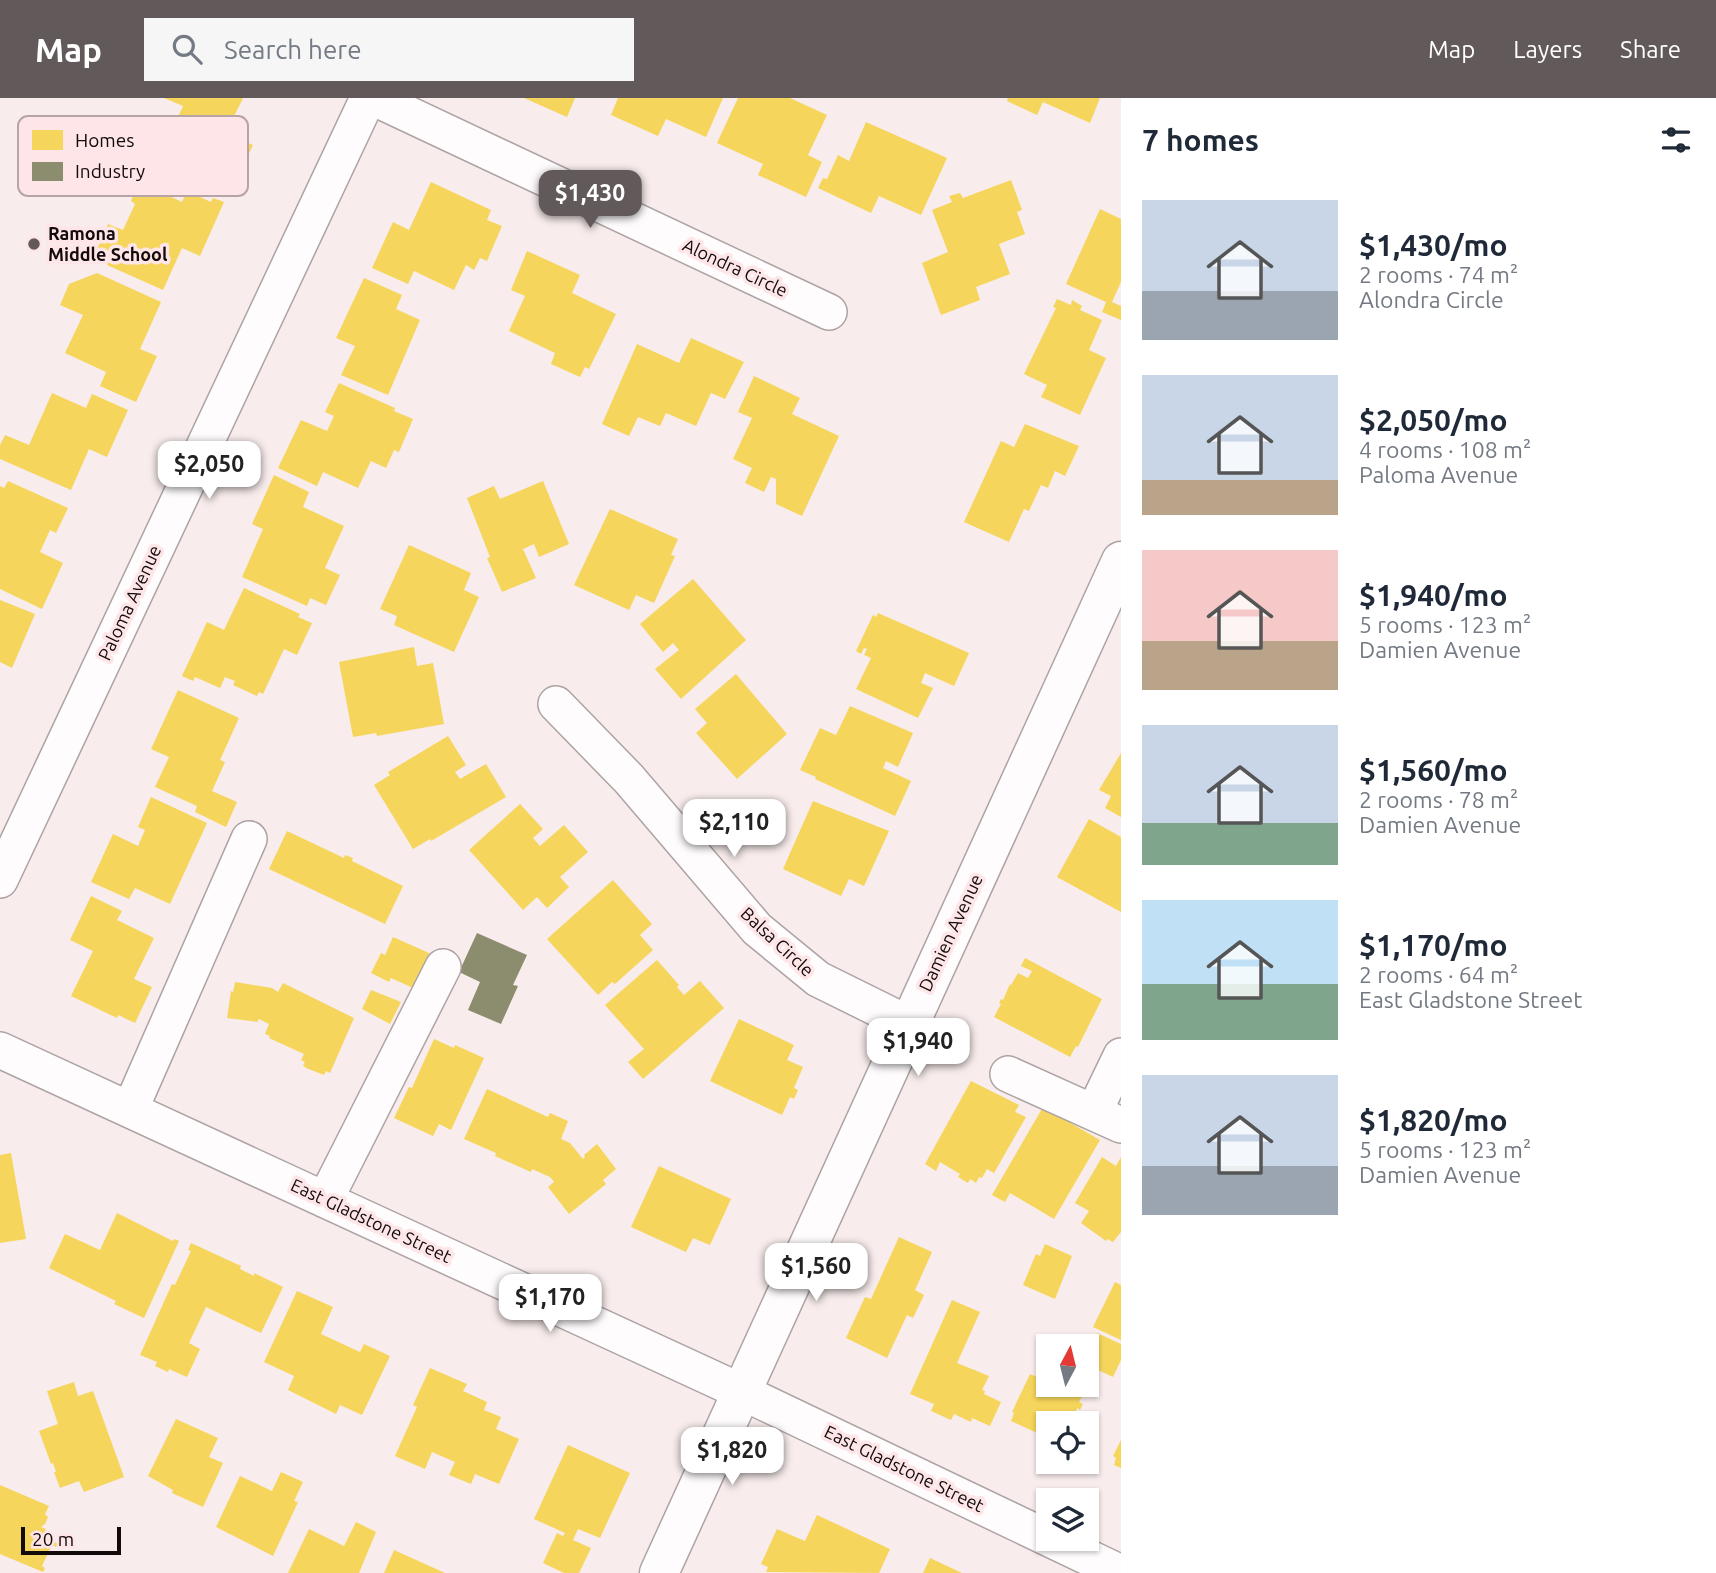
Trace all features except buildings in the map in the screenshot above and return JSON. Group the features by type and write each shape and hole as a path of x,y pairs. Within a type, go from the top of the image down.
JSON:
{"main road":[{"name":"Damien Avenue","path":"659,1573 1121,561"}],"street":[{"name":"Paloma Avenue","path":"0,880 368,98"},
{"name":"Alondra Circle","path":"374,98 829,312"},
{"name":"Balsa Circle","path":"556,704 629,779 757,929 818,979 909,1024"},
{"path":"130,1110 249,839"},
{"path":"325,1200 443,967"},
{"name":"East Gladstone Street","path":"0,1050 742,1392 1121,1573"},
{"path":"1008,1074 1107,1118 1121,1056"}],"place":[{"name":"Ramona Middle School","path":"34,244"}]}
